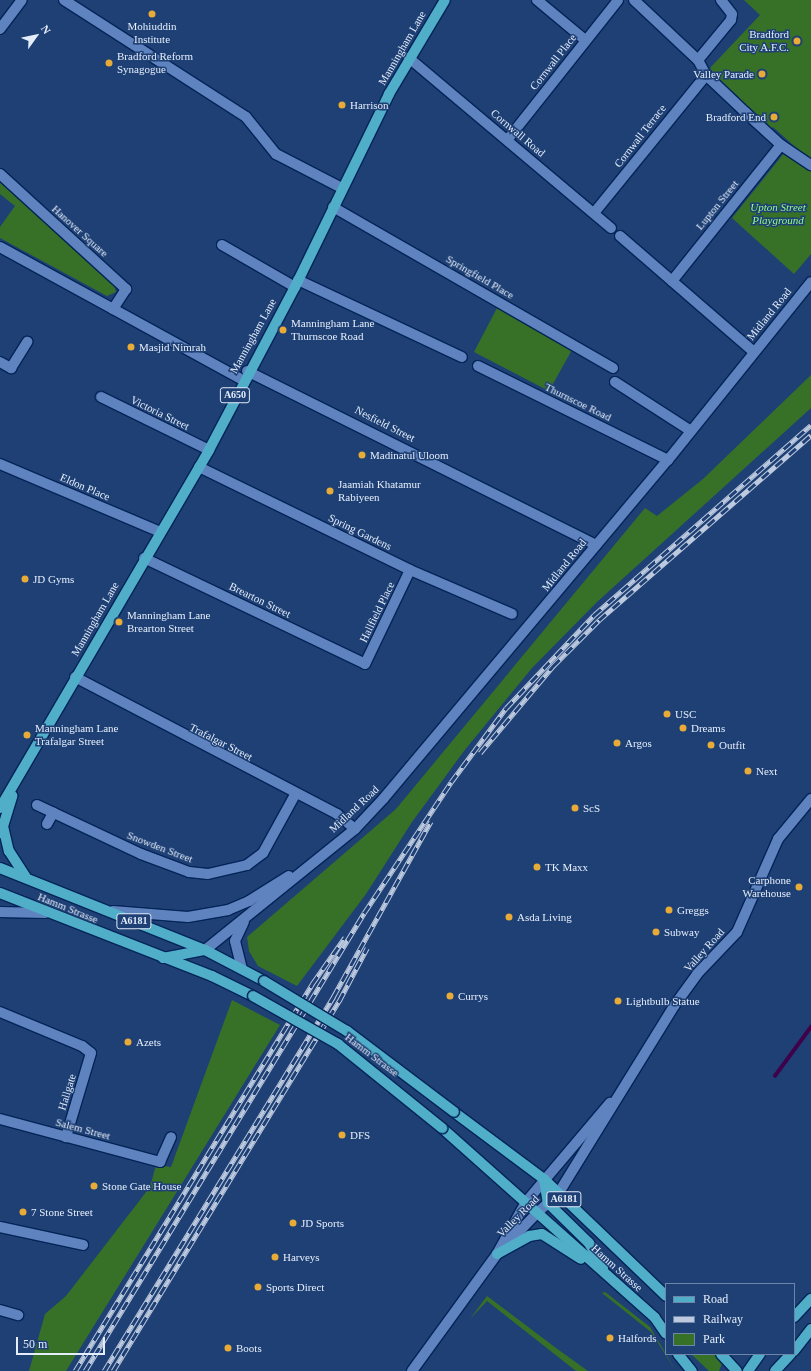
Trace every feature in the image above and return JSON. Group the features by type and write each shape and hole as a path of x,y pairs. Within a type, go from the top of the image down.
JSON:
{"main road":[{"name":"Manningham Lane","path":"0,808 16,785 75,677 199,467 245,375 296,283 408,58 445,0"},
{"name":"Manningham Lane","path":"1,831 16,785"},
{"path":"1,831 12,857 28,879"},
{"name":"Hamm Strasse","path":"0,868 109,910 205,950 264,981 347,1031 544,1179 665,1295"},
{"name":"Hamm Strasse","path":"0,893 45,913 162,958 253,996 338,1044 442,1128 538,1212 608,1277 656,1318 665,1332"},
{"path":"162,958 205,950"},
{"path":"544,1179 548,1203 589,1243 608,1277"},
{"path":"497,1254 529,1236 542,1234 608,1277"},
{"path":"795,1316 811,1298"},
{"path":"795,1349 811,1329"},
{"path":"722,1355 737,1371"},
{"path":"748,1371 759,1355"},
{"path":"775,1371 782,1367 790,1355"},
{"path":"680,1357 692,1371"}],"street":[{"path":"0,28 22,0"},
{"path":"64,0 246,117 276,154 342,188"},
{"path":"537,0 586,40"},
{"name":"Cornwall Place","path":"508,139 618,0"},
{"path":"634,0 698,60 706,75 781,145 811,165"},
{"path":"698,60 732,14 721,0"},
{"name":"Cornwall Road","path":"408,58 508,139 611,228"},
{"name":"Cornwall Terrace","path":"594,213 706,75"},
{"name":"Lupton Street","path":"672,280 781,145"},
{"name":"Hanover Square","path":"0,174 126,289 113,309"},
{"name":"Springfield Place","path":"334,207 613,368"},
{"path":"620,236 754,352"},
{"path":"222,245 296,283 462,357"},
{"path":"0,247 113,309 245,375"},
{"name":"Midland Road","path":"205,950 245,920 324,853 355,829 427,750 668,460 811,282"},
{"path":"0,362 11,368 27,342"},
{"name":"Thurnscoe Road","path":"478,366 668,460"},
{"name":"Nesfield Street","path":"245,375 596,545"},
{"path":"615,382 691,431"},
{"name":"Victoria Street","path":"101,397 208,450"},
{"name":"Eldon Place","path":"0,464 160,532"},
{"name":"Spring Gardens","path":"199,467 410,570 512,614"},
{"name":"Brearton Street","path":"144,558 365,664"},
{"name":"Hallfield Place","path":"365,664 410,570"},
{"name":"Trafalgar Street","path":"75,677 296,794 337,814 355,829"},
{"name":"Snowden Street","path":"37,805 141,854 189,872 208,874 247,865 263,853 296,794"},
{"name":"Valley Road","path":"497,1254 558,1194 634,1075 679,1000 737,932 778,839 811,799"},
{"path":"47,824 53,813"},
{"name":"Midland Road","path":"109,910 188,916 228,910 249,901 324,853"},
{"path":"0,912 45,913"},
{"name":"Midland Road","path":"242,969 234,941 245,920"},
{"name":"Hallgate","path":"0,1012 82,1046 91,1053 66,1137"},
{"name":"Valley Road","path":"412,1371 497,1254 526,1202 634,1075"},
{"name":"Salem Street","path":"0,1118 160,1162 170,1137"},
{"path":"0,1227 82,1245"},
{"path":"0,1310 18,1315"},
{"path":"680,1357 686,1371"}],"green space":[{"name":"Valley Parade","path":"744,0 811,0 811,161 773,127 770,129 746,108 746,103 743,106 737,100 739,97 717,80 710,68 760,15"},
{"name":"Upton Street Playground","path":"785,152 811,170 811,254 794,274 732,218"},
{"path":"0,182 114,285 116,292 107,296 0,238 0,227 15,206 0,194"},
{"path":"498,306 573,348 549,391 474,352"},
{"path":"811,375 811,408 597,602 532,668 464,751 412,822 366,894 297,986 258,966 249,951 247,937 396,809 645,508 657,516 703,479"},
{"path":"232,1000 280,1025 66,1371 29,1371 45,1314 66,1296 150,1187 156,1165 171,1167"},
{"path":"605,1292 650,1327 665,1354 651,1332 602,1293"},
{"path":"487,1296 588,1371 576,1371 487,1301 470,1319"},
{"path":"692,1355 717,1355 723,1361 719,1371 709,1371"}],"waterway":[{"path":"775,1076 811,1027"}],"railway":[{"path":"85,1371 364,913 451,782 506,708 594,615 811,425"},
{"path":"480,753 553,666 599,620 811,435"},
{"path":"104,1371 333,997 431,821"},
{"path":"75,1371 312,984 345,937"},
{"path":"113,1371 339,1001 367,948"}],"place":[{"name":"Mohiuddin Institute","path":"152,14"},
{"name":"Bradford City A.F.C.","path":"797,41"},
{"name":"Bradford Reform Synagogue","path":"109,63"},
{"name":"Valley Parade","path":"762,74"},
{"name":"Harrison","path":"342,105"},
{"name":"Bradford End","path":"774,117"},
{"name":"Manningham Lane Thurnscoe Road","path":"283,330"},
{"name":"Masjid Nimrah","path":"131,347"},
{"name":"Madinatul Uloom","path":"362,455"},
{"name":"Jaamiah Khatamur Rabiyeen","path":"330,491"},
{"name":"JD Gyms","path":"25,579"},
{"name":"Manningham Lane Brearton Street","path":"119,622"},
{"name":"USC","path":"667,714"},
{"name":"Dreams","path":"683,728"},
{"name":"Manningham Lane Trafalgar Street","path":"27,735"},
{"name":"Argos","path":"617,743"},
{"name":"Outfit","path":"711,745"},
{"name":"Next","path":"748,771"},
{"name":"ScS","path":"575,808"},
{"name":"TK Maxx","path":"537,867"},
{"name":"Carphone Warehouse","path":"799,887"},
{"name":"Greggs","path":"669,910"},
{"name":"Asda Living","path":"509,917"},
{"name":"Subway","path":"656,932"},
{"name":"Currys","path":"450,996"},
{"name":"Lightbulb Statue","path":"618,1001"},
{"name":"Azets","path":"128,1042"},
{"name":"DFS","path":"342,1135"},
{"name":"Stone Gate House","path":"94,1186"},
{"name":"7 Stone Street","path":"23,1212"},
{"name":"JD Sports","path":"293,1223"},
{"name":"Harveys","path":"275,1257"},
{"name":"Sports Direct","path":"258,1287"},
{"name":"Halfords","path":"610,1338"},
{"name":"Boots","path":"228,1348"}]}
